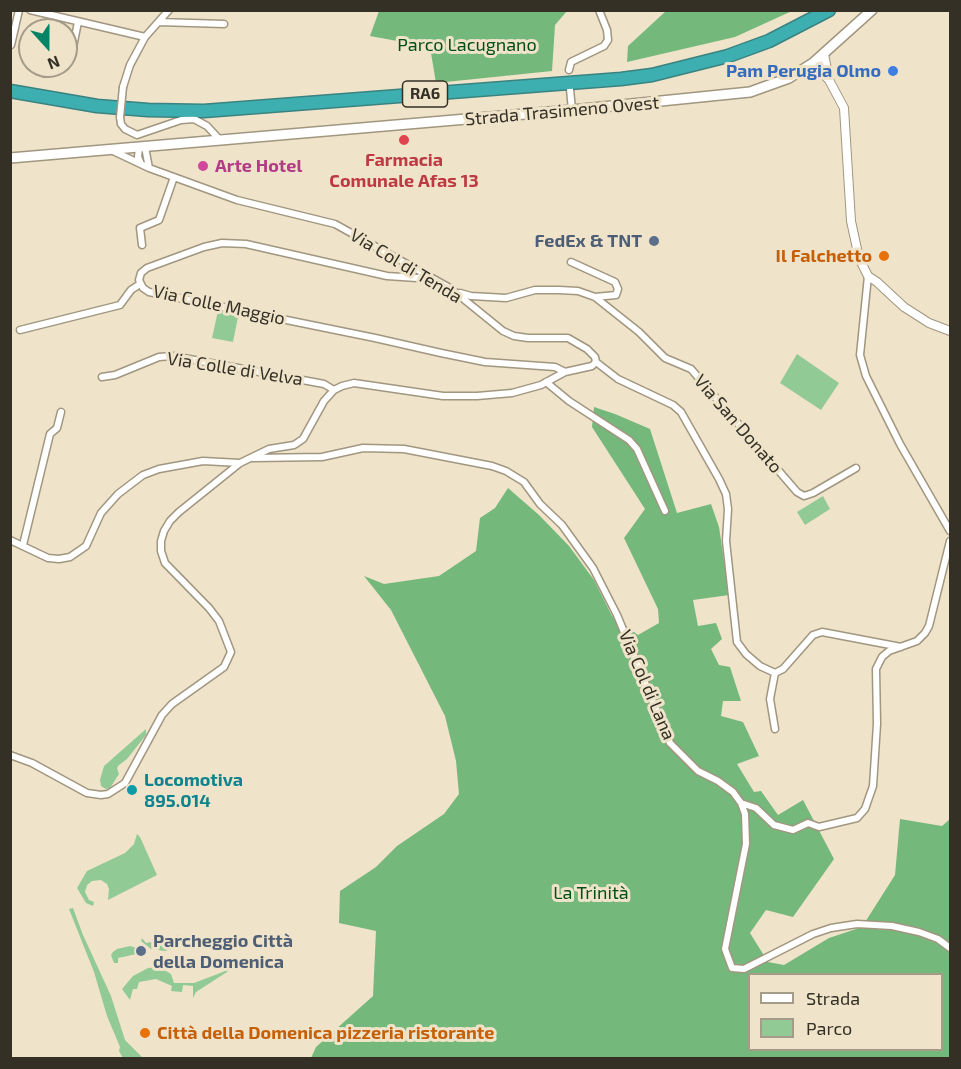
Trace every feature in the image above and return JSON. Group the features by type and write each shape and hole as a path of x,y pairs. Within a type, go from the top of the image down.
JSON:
{"highway":[{"name":"RA6","path":"10,85 96,99 148,104 201,105 620,71 666,65 729,48 766,34 816,10"},
{"name":"RA6","path":"10,92 97,106 204,111 652,75 728,56 769,41 829,10"}],"main road":[{"name":"Strada Trasimeno Ovest","path":"10,158 572,110 750,92 789,78 813,63 872,10"}],"street":[{"path":"11,45 19,10"},
{"path":"30,10 62,18"},
{"path":"169,10 145,38 130,65 123,87 121,124 124,129 137,135 188,118 202,123 220,140"},
{"path":"569,70 571,62 604,46 608,40 607,30 599,10"},
{"path":"78,22 145,38"},
{"path":"159,22 224,24"},
{"path":"824,54 829,80"},
{"path":"813,63 829,80 844,108 851,221 859,258 868,276 904,307 929,323 951,331"},
{"path":"570,89 572,110"},
{"path":"202,123 206,141"},
{"path":"141,164 138,157 142,147"},
{"path":"142,147 149,168"},
{"name":"Via Col di Tenda","path":"111,150 149,168 249,204 335,225 455,292 503,331 514,336 528,338 568,338 587,349 595,357 596,362 618,379 673,405 681,412 726,494 728,508 726,541 737,642 759,666 776,673"},
{"path":"142,245 140,228 159,220 174,177"},
{"name":"Via Colle Maggio","path":"427,275 417,278 387,276 246,244 222,243 204,247 147,268 141,273 140,284 149,292 441,353 485,362 555,367 564,372"},
{"path":"571,262 615,282 618,289 616,295 595,297"},
{"path":"868,276 860,355 866,376 900,444 951,531"},
{"path":"20,330 104,311 120,305 131,290 140,284"},
{"name":"Via San Donato","path":"455,292 471,296 506,298 535,290 559,290 578,291 595,297 639,332 665,358 691,369 797,492 804,496 813,493 856,468"},
{"name":"Via Colle di Velva","path":"102,377 115,375 159,357 173,356 324,384 334,390"},
{"path":"10,754 32,763 87,793 101,795 113,792 125,783 162,715 172,704 224,667 230,658 230,646 219,621 209,608 169,569 161,551 161,541 170,521 240,463 269,449 294,445 303,439 324,401 334,390 354,383 443,396 477,396 527,390 564,372 592,366 596,362"},
{"path":"546,382 629,440 637,449 664,511"},
{"path":"23,545 50,434 57,429 61,412"},
{"name":"Via Col di Lana","path":"248,459 322,457 363,448 405,450 492,466 524,482 540,504 562,525 593,568 617,615 670,743 698,771 718,781 733,792 741,802 756,808 774,825 793,830 808,824 819,827 857,818 864,809 871,795 877,724 876,669 882,657 889,651 917,641 929,626 951,542"},
{"path":"10,540 48,558 70,557 86,546 101,513 118,494 143,475 159,469 203,461 240,463"},
{"path":"775,729 770,699 776,673 783,669 813,635 822,632 901,647"},
{"path":"741,802 745,814 747,844 725,949 732,968 744,969 813,934 831,928 857,924 892,926 920,932 938,939 951,948"}],"green space":[{"name":"Parco Lacugnano","path":"379,10 567,11 555,25 552,71 436,83 430,47 370,36"},
{"path":"666,11 792,11 735,37 627,62 628,46"},
{"path":"218,311 238,317 233,342 212,338"},
{"path":"797,354 839,383 821,410 780,383"},
{"name":"La Trinità","path":"594,407 650,429 677,513 711,504 719,527 729,595 693,600 698,626 716,623 722,639 711,649 719,665 730,667 741,701 723,701 721,716 743,722 759,756 737,764 754,792 761,791 778,815 803,800 834,859 793,917 766,910 750,933 768,962 784,965 829,938 862,927 895,875 900,819 942,826 950,819 950,1058 311,1058 316,1047 373,996 376,931 339,923 340,891 376,867 397,846 444,814 459,794 456,761 445,716 391,610 364,576 384,584 439,576 476,551 480,518 495,508 508,488 569,546 594,580 612,616 638,635 659,623 658,609 624,538 645,509 592,427"},
{"path":"823,496 830,509 805,525 797,512"},
{"path":"146,729 146,735 117,768 119,774 110,788 106,789 101,786 100,780 104,766"},
{"path":"137,834 157,875 108,900 107,884 101,880 92,881 87,885 85,892 89,900 94,902 93,906 86,903 77,888 87,871 125,853 134,844"},
{"path":"73,908 111,996 125,1040 143,1058 123,1058 119,1051 120,1047 107,1016 94,972 69,909"},
{"path":"177,934 181,938 181,943 165,951 151,949 141,941 142,938 146,943 165,940 177,937"},
{"path":"130,946 137,948 141,953 118,958 118,963 114,963 111,955 113,952"},
{"path":"159,967 171,974 174,983 194,983 228,970 196,992 193,998 193,986 183,985 182,992 171,991 172,986 156,979 139,982 137,989 133,989 130,1000 122,989 133,976 148,968"}],"place":[{"name":"Pam Perugia Olmo","path":"893,71"},
{"name":"Farmacia Comunale Afas 13","path":"404,140"},
{"name":"Arte Hotel","path":"203,166"},
{"name":"FedEx & TNT","path":"654,241"},
{"name":"Il Falchetto","path":"884,256"},
{"name":"Locomotiva 895.014","path":"132,790"},
{"name":"Parcheggio Città della Domenica","path":"141,951"},
{"name":"Città della Domenica pizzeria ristorante","path":"145,1033"}]}
